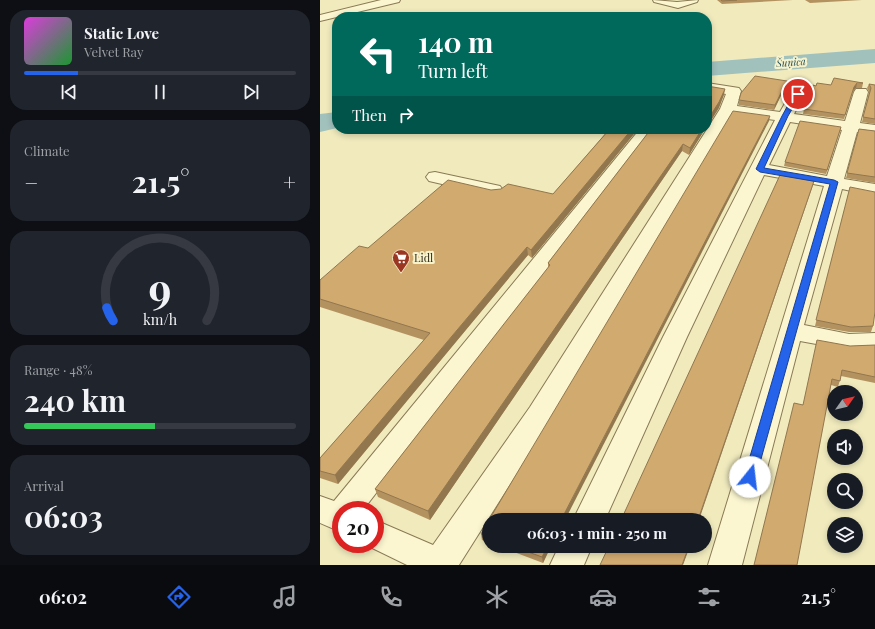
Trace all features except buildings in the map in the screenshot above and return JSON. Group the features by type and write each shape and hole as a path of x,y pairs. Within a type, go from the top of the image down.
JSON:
{"street":[{"path":"343,12 390,0"},
{"path":"658,0 678,5 692,0"},
{"path":"320,18 332,15"},
{"path":"384,538 441,564 540,414 728,109 734,91 712,88"},
{"path":"725,565 791,331 861,92"},
{"path":"591,513 675,337 760,169 785,116 798,94"},
{"path":"728,109 875,130"},
{"path":"344,501 644,134"},
{"path":"760,169 875,190"},
{"path":"435,177 494,190"},
{"path":"791,331 849,342 875,341"},
{"path":"567,565 573,553"}],"waterway":[{"name":"Šuņica","path":"712,69 875,56"},
{"name":"Šuņica","path":"320,123 332,121"}],"place":[{"name":"Lidl","path":"401,273"}],"route":[{"path":"750,477 834,182 760,169 785,116 798,94"}]}
